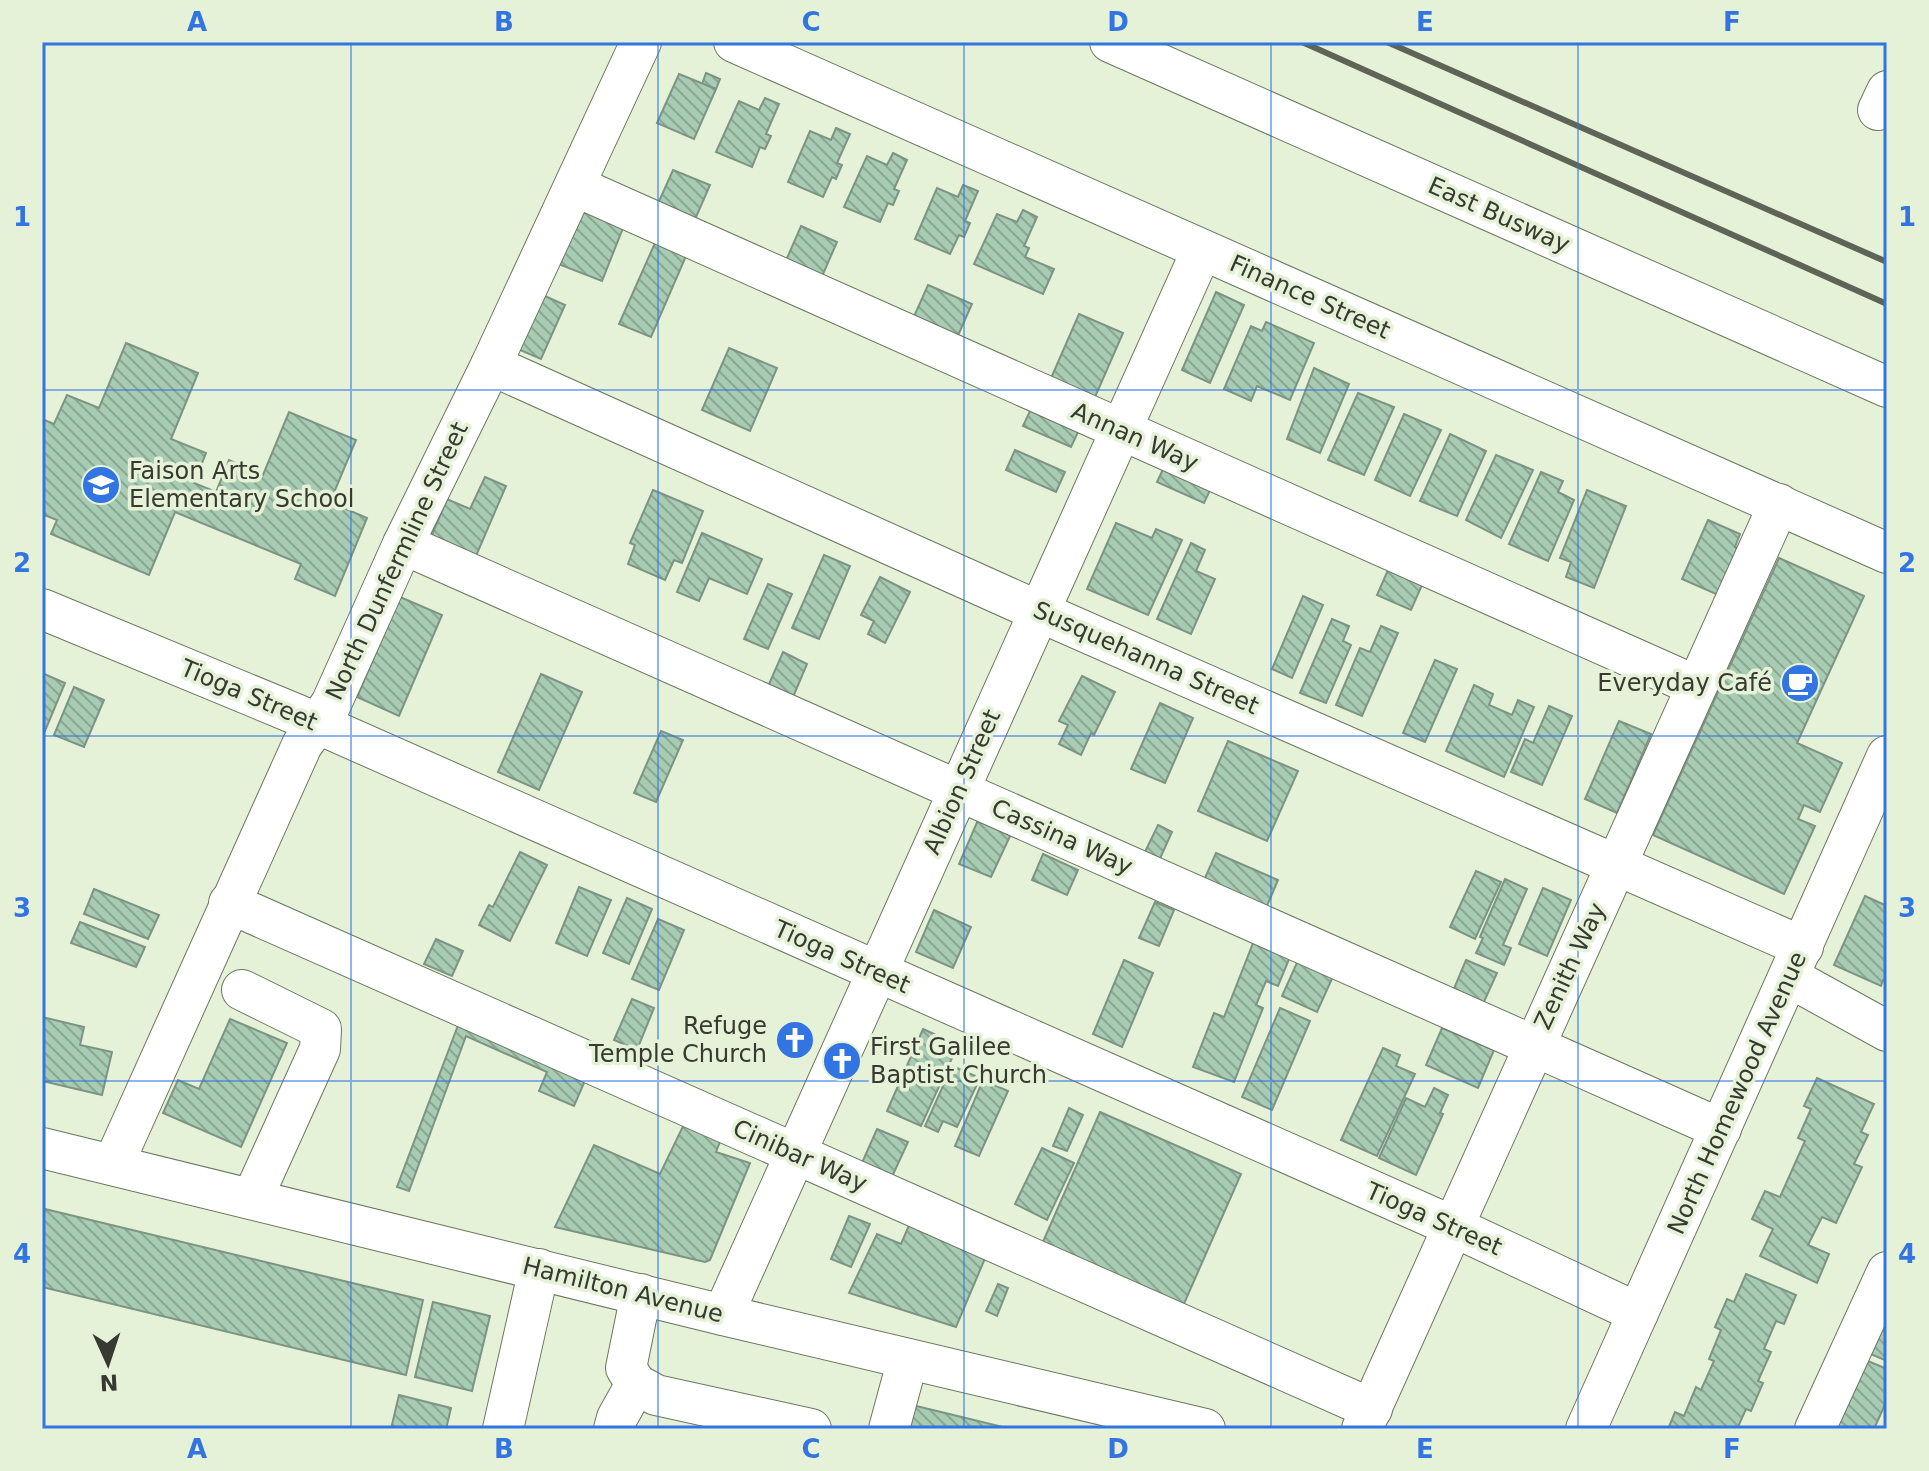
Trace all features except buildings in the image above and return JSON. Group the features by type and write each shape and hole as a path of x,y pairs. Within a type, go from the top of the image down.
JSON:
{"street":[{"name":"North Dunfermline Street","path":"113,1165 302,745 331,704 403,544 491,365 641,42"},
{"name":"Finance Street","path":"734,42 1887,553"},
{"name":"East Busway","path":"1110,42 1887,387"},
{"name":"Annan Way","path":"575,186 1696,686"},
{"name":"Albion Street","path":"723,1315 1202,250"},
{"name":"Susquehanna Street","path":"491,365 1040,612 1617,866 1796,962 1887,1031"},
{"name":"Zenith Way","path":"1367,1419 1779,504"},
{"name":"Cassina Way","path":"403,544 1721,1129"},
{"name":"Tioga Street","path":"42,609 317,723 1452,1226 1638,1313"},
{"name":"North Homewood Avenue","path":"1586,1429 1887,756"},
{"name":"Cinibar Way","path":"229,903 795,1153 1367,1419"},
{"path":"242,990 321,1029 320,1049 252,1199"},
{"name":"Hamilton Avenue","path":"42,1148 908,1359 1146,1422 1205,1429"},
{"path":"503,1429 539,1269"},
{"path":"1815,1429 1887,1272"},
{"path":"641,1294 626,1368 636,1384 656,1395 811,1429"},
{"path":"889,1429 908,1359"},
{"path":"614,1429 636,1384"}],"railway":[{"path":"1302,42 1887,304"},
{"path":"1387,42 1887,262"}],"place":[{"name":"Faison Arts Elementary School","path":"101,485"},
{"name":"Everyday Café","path":"1800,683"},
{"name":"Refuge Temple Church","path":"795,1040"},
{"name":"First Galilee Baptist Church","path":"842,1061"}]}
